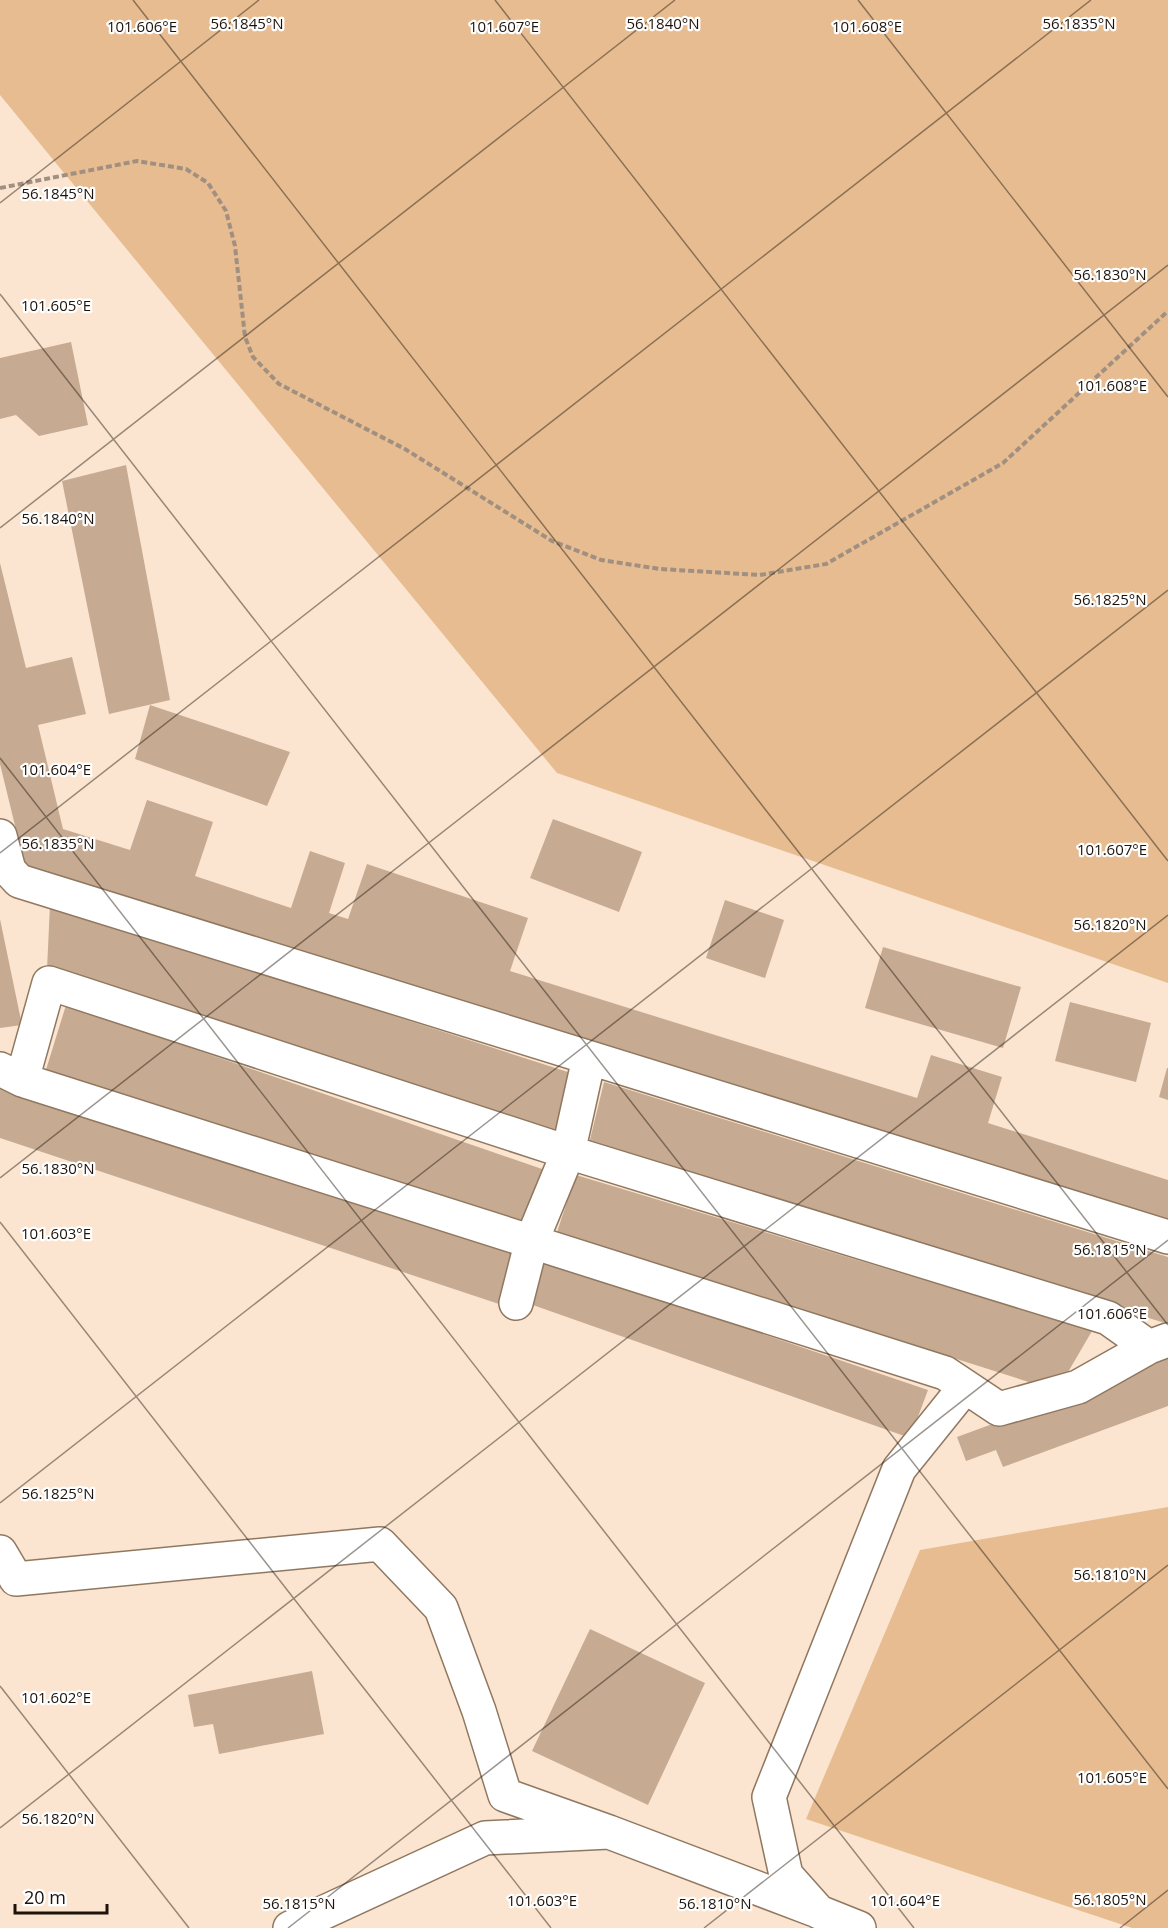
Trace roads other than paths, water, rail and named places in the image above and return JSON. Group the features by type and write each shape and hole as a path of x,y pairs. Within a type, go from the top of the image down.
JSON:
{"lane":[{"path":"0,836 9,870 8,878 1168,1237"},
{"path":"49,983 568,1153 1108,1318 1159,1343 1078,1387 999,1409 945,1373 11,1074 49,983"},
{"path":"516,1303 532,1240 568,1153 589,1058"},
{"path":"819,1912 786,1875 770,1797 899,1469 966,1387"},
{"path":"0,1551 16,1579 380,1544 441,1608 479,1710 505,1795 609,1832 859,1928"},
{"path":"290,1928 485,1838 609,1832"}]}
